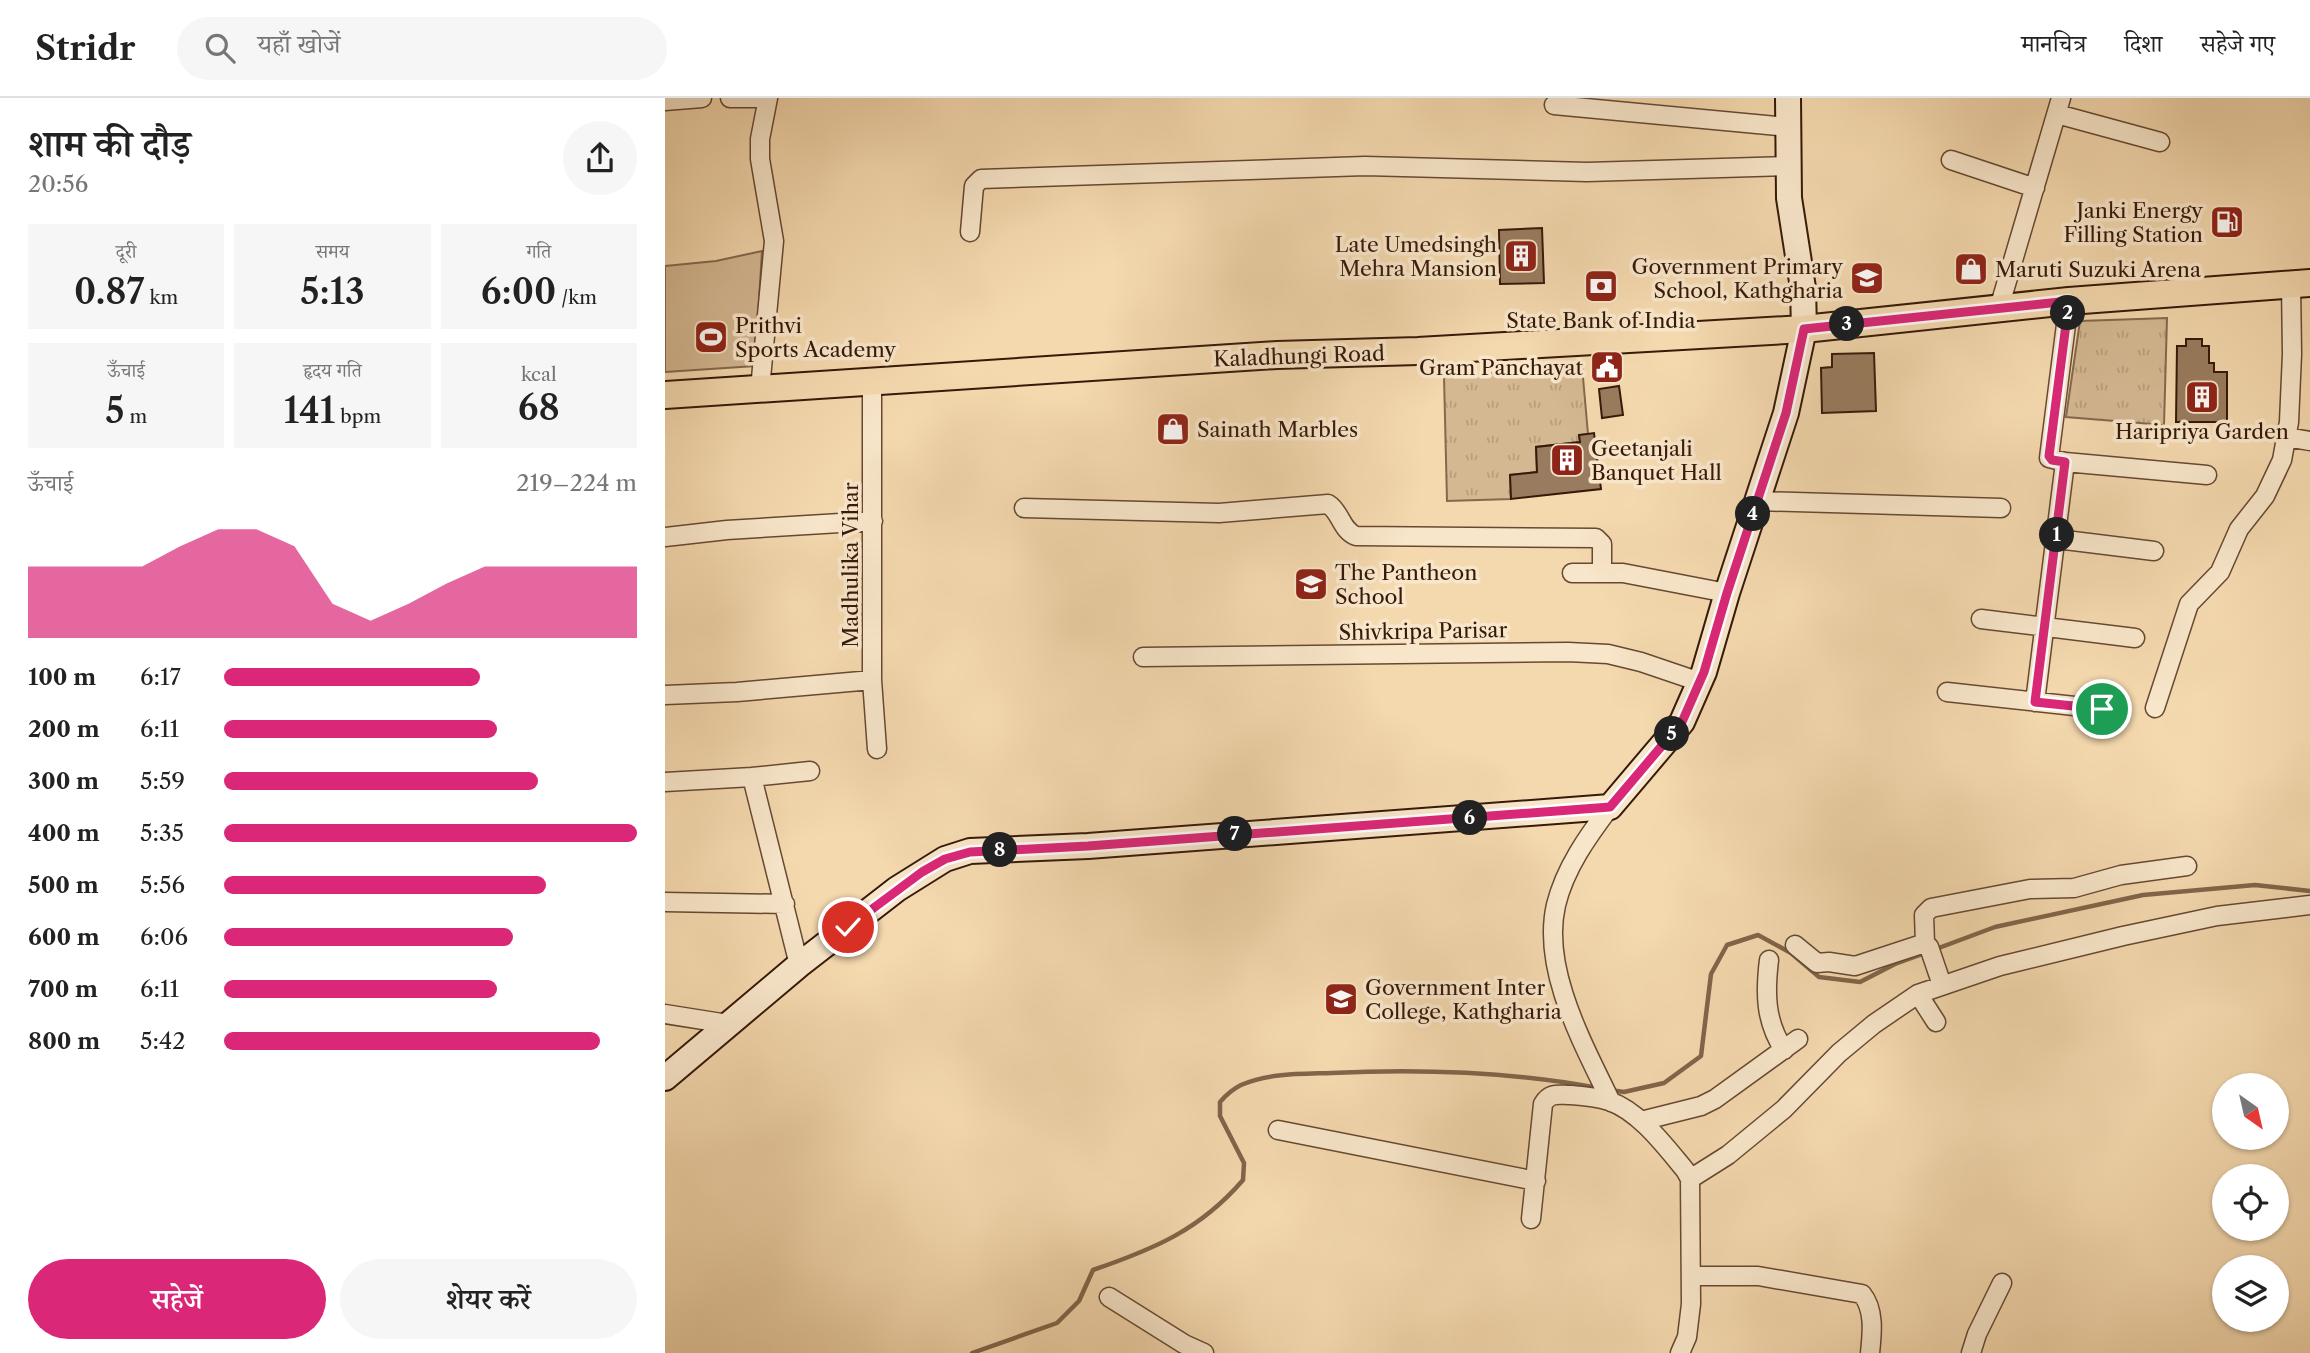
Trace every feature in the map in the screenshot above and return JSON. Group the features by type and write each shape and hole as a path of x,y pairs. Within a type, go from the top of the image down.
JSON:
{"main road":[{"name":"Kaladhungi Road","path":"665,395 1277,355 1418,351 1804,329 2069,301 2301,284"}],"street":[{"path":"665,101 702,98"},
{"path":"730,98 768,98 760,139 760,159 774,242 760,388"},
{"path":"1611,1102 1584,1046 1559,977 1554,944 1556,905 1570,867 1587,837 1682,722 1700,682 1786,413 1804,329 1803,288 1789,198 1788,98"},
{"path":"1999,308 2057,103 2160,142"},
{"path":"1554,105 1788,127"},
{"path":"1951,160 2035,188"},
{"path":"970,232 974,186 981,179 1365,166 1587,172 1787,166"},
{"path":"2155,708 2185,612 2195,597 2220,572 2239,529 2265,496 2282,460 2289,422 2292,354 2301,284"},
{"path":"2069,301 2049,456 2052,460 2207,475"},
{"name":"Madhulika Vihar","path":"872,381 873,680 877,749"},
{"path":"2286,437 2310,441"},
{"path":"2035,702 2065,462"},
{"path":"1757,501 2001,508"},
{"path":"1024,508 1219,513 1328,504 1336,510 1349,533 1356,536 1595,538 1602,544 1602,573"},
{"path":"665,537 727,530 873,521"},
{"path":"2057,539 2154,551"},
{"path":"1572,573 1623,573 1727,593"},
{"path":"1981,619 2135,638"},
{"name":"Shivkripa Parisar","path":"1143,657 1568,652 1608,654 1700,682"},
{"path":"665,695 737,692 873,680"},
{"path":"1947,692 2102,709"},
{"path":"665,782 810,771"},
{"path":"752,777 799,965"},
{"path":"665,1078 799,965 922,872 945,859 970,852 1088,846 1610,807"},
{"path":"1942,985 1929,950 1924,915 1931,908 2030,889 2074,888 2121,875 2187,866"},
{"path":"665,902 785,904"},
{"path":"1690,1179 1728,1155 1784,1109 1839,1053 1874,1024 1918,994 2000,966 2123,936 2217,916 2310,905"},
{"path":"1795,945 1817,963 1855,966 1929,950"},
{"path":"1641,1121 1701,1106 1791,1044 1769,1022 1766,1005 1769,960"},
{"path":"1918,994 1936,1022"},
{"path":"665,1014 728,1024"},
{"path":"1531,1219 1543,1104 1546,1098 1553,1094 1611,1102 1641,1121 1690,1179 1691,1304 1687,1336 1680,1353"},
{"path":"1279,1130 1536,1181"},
{"path":"1691,1276 1758,1276 1862,1294 1872,1318 1870,1353"},
{"path":"1971,1353 2001,1283"},
{"path":"1109,1297 1184,1344 1204,1353"}],"green space":[{"name":"Prithvi Sports Academy","path":"762,251 755,366 665,372 665,266 716,261"},
{"path":"2167,318 2164,425 2066,417 2080,321"},
{"path":"1582,366 1588,434 1579,435 1580,442 1536,447 1537,472 1510,475 1511,499 1447,501 1444,377"}],"building":[{"name":"Late Umedsingh Mehra Mansion","path":"1542,228 1544,283 1500,284 1499,230"},
{"name":"Haripriya Garden","path":"2186,339 2202,339 2202,346 2209,346 2209,363 2214,363 2214,372 2227,372 2227,422 2176,422 2177,346 2186,346"},
{"path":"1874,353 1876,411 1822,413 1821,368 1832,367 1832,354"},
{"path":"1619,386 1623,415 1602,418 1599,389"},
{"name":"Geetanjali Banquet Hall","path":"1594,433 1601,489 1511,499 1510,475 1537,472 1536,447 1580,442 1579,435"}],"waterway":[{"path":"1936,949 1995,927 2143,895 2255,885 2310,891"},
{"path":"1610,1090 1624,1092 1664,1083 1701,1056 1711,974 1727,945 1758,935 1791,953 1819,977 1860,982 1895,964 1928,952"},
{"path":"972,1353 1057,1323 1079,1301 1093,1270 1175,1236 1227,1197 1243,1180 1244,1163 1220,1116 1220,1102 1241,1085 1262,1078 1285,1075 1432,1072 1532,1078 1598,1088"}],"place":[{"name":"Janki Energy Filling Station","path":"2227,222"},
{"name":"Late Umedsingh Mehra Mansion","path":"1521,256"},
{"name":"Maruti Suzuki Arena","path":"1971,269"},
{"name":"Government Primary School, Kathgharia","path":"1867,278"},
{"name":"State Bank of India","path":"1601,286"},
{"name":"Prithvi Sports Academy","path":"711,337"},
{"name":"Gram Panchayat","path":"1607,367"},
{"name":"Haripriya Garden","path":"2202,397"},
{"name":"Sainath Marbles","path":"1173,429"},
{"name":"Geetanjali Banquet Hall","path":"1567,460"},
{"name":"The Pantheon School","path":"1311,584"},
{"name":"Government Inter College, Kathgharia","path":"1341,999"}],"route":[{"path":"848,927 922,872 945,859 970,852 1088,846 1610,807 1682,722 1704,672 1786,413 1804,329 2069,301 2049,456 2052,460 2065,462 2035,702 2102,709"}]}
